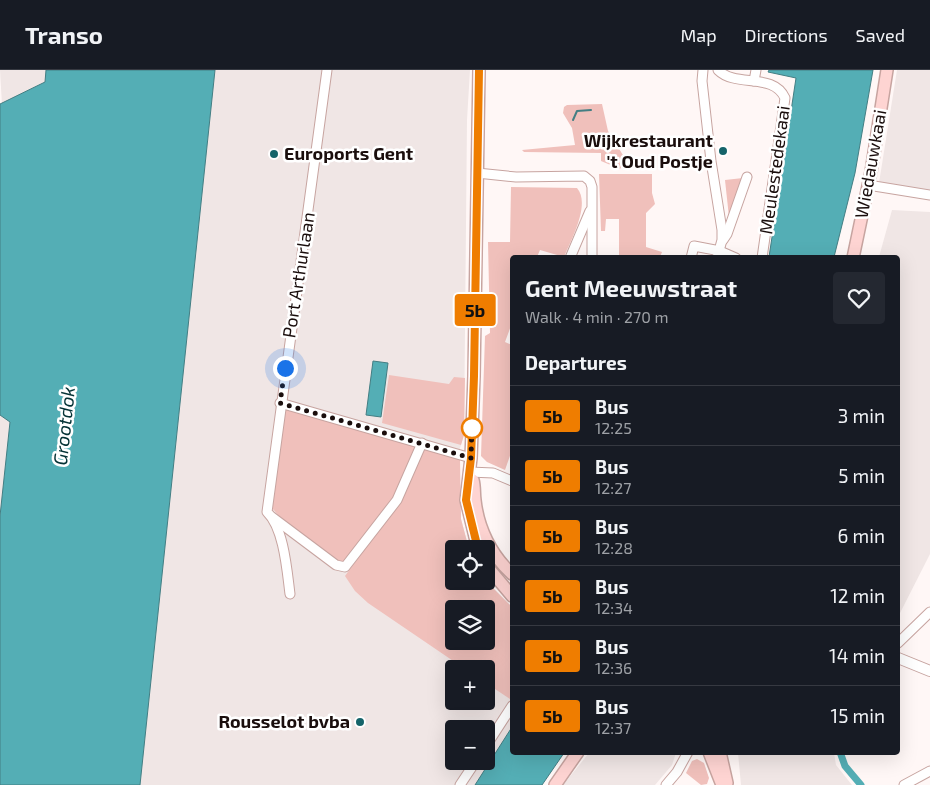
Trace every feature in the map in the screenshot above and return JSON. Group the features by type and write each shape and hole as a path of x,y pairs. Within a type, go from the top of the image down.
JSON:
{"main road":[{"path":"476,540 466,500 471,458 479,70"},
{"name":"Wiedauwkaai","path":"854,255 868,185 887,70"},
{"path":"470,472 474,482 475,500 484,537 497,557 510,572"},
{"path":"495,576 510,594"},
{"path":"555,785 576,755"},
{"path":"710,755 722,785"},
{"path":"721,755 728,785"}],"street":[{"name":"Port Arthurlaan","path":"290,594 285,556 272,517 267,512 280,403 327,70"},
{"path":"691,255 694,246 719,254 722,240 710,161 702,81 703,70"},
{"name":"Meulestedekaai","path":"718,70 733,78 755,76 776,86 782,91 786,106 762,255"},
{"path":"477,173 516,176 584,176 590,181 592,187 592,255"},
{"path":"722,240 730,228 747,177"},
{"path":"868,185 930,195"},
{"path":"571,255 592,206"},
{"path":"578,240 584,238 592,241"},
{"path":"280,403 471,458"},
{"path":"272,517 336,565 345,567 397,500 422,443"},
{"path":"470,472 493,473 510,480"},
{"path":"900,641 930,612"},
{"path":"900,659 930,671"},
{"path":"495,732 510,709"},
{"path":"666,785 677,772 686,755"},
{"path":"460,785 470,770"},
{"path":"904,785 930,771"}],"shaded area":[{"path":"0,70 46,70 45,82 2,105"},
{"path":"215,70 470,70 467,120 464,435 460,448 461,519 467,540 445,540 445,590 495,590 510,605 510,730 495,754 495,720 445,720 445,770 485,770 475,785 140,785"},
{"path":"897,70 930,70 930,192 879,183"},
{"path":"602,104 608,131 626,160 620,169 601,161 601,153 524,152 522,150 575,145 572,128 563,113 564,107 567,105"},
{"path":"599,174 652,174 652,193 655,204 646,213 646,247 662,252 661,255 619,255 619,219 606,219 605,231 601,231"},
{"path":"743,178 729,217 725,180"},
{"path":"511,187 577,188 581,195 581,212 565,255 557,255 540,250 538,255 510,255 510,328 505,342 510,344 510,456 505,470 487,462 481,456 485,336 490,333 488,242 510,242"},
{"path":"892,210 930,212 930,554 900,613 900,255 880,255"},
{"path":"389,375 449,384 454,377 465,378 464,435 461,445 382,423"},
{"path":"285,409 416,445 393,500 343,563 335,559 279,516 272,508"},
{"path":"0,415 10,421 0,516"},
{"path":"423,447 460,459 461,519 467,540 445,540 445,590 495,590 510,605 510,699 495,689 495,660 452,660 368,603 355,591 345,576 399,501"},
{"path":"587,755 675,755 672,765 655,785 563,785"},
{"path":"738,755 834,755 836,765 852,785 741,785"},
{"path":"697,759 704,763 709,778 707,784 701,785 686,773 692,761"}],"water":[{"name":"Grootdok","path":"46,70 215,70 140,785 0,785 0,516 10,422 0,415 0,104 45,82"},
{"path":"769,70 873,70 855,173 834,255 769,255 796,78 768,72"},
{"path":"373,361 388,363 381,417 366,415"},
{"path":"510,730 510,755 563,755 542,785 475,785 485,770 495,770 495,754"}],"waterway":[{"path":"573,120 577,111 591,110"},
{"path":"841,755 845,766 861,785"}],"bus line":[{"name":"5b","path":"475,540 466,500 471,458 474,376 479,70"}],"place":[{"name":"Wijkrestaurant 't Oud Postje","path":"723,151"},
{"name":"Euroports Gent","path":"274,154"},
{"name":"Rousselot bvba","path":"360,722"}],"route":[{"path":"285,368 280,403 471,458 472,423 472,428"}]}
